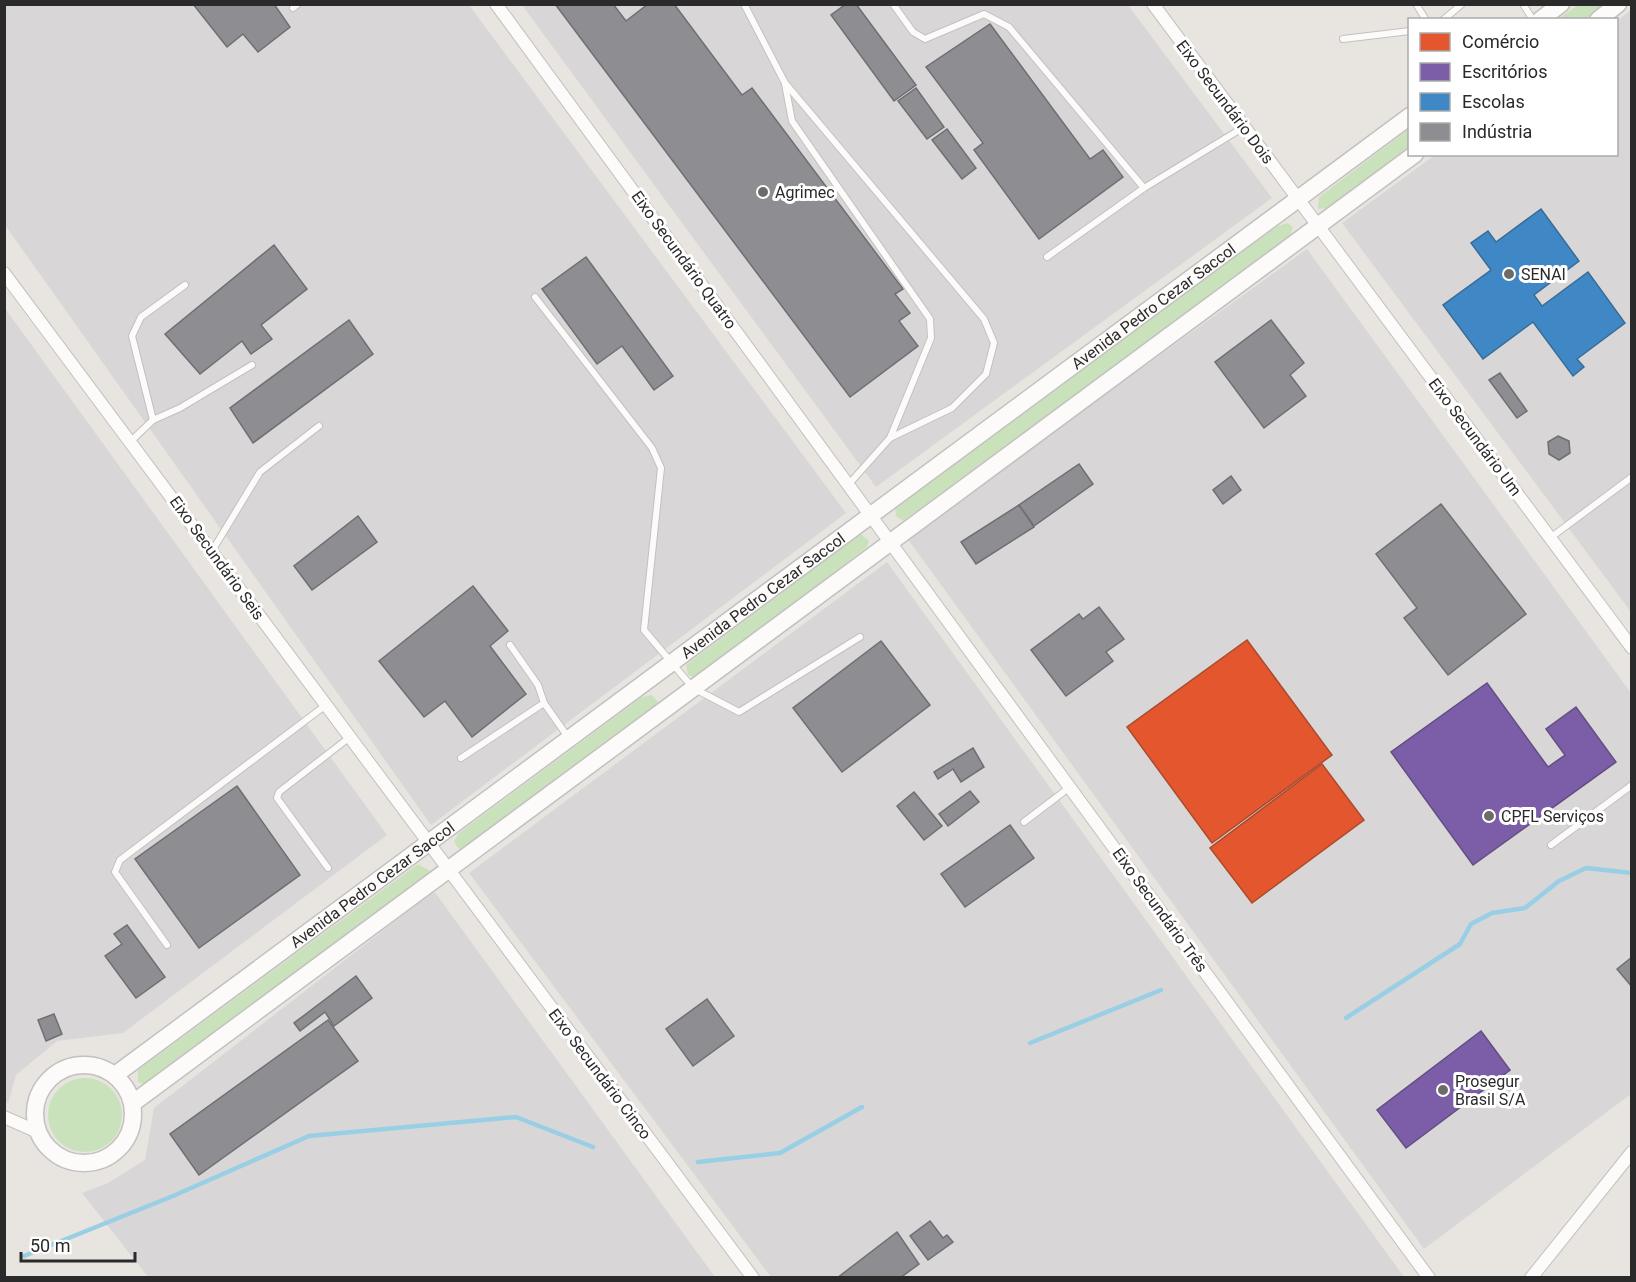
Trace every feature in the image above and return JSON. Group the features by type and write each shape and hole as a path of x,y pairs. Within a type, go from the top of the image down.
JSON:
{"street":[{"name":"Eixo Secundário Quatro","path":"496,4 892,542"},
{"name":"Eixo Secundário Dois","path":"1153,4 1318,227"},
{"path":"1543,18 1561,4"},
{"path":"1600,18 1618,4"},
{"name":"Avenida Pedro Cezar Saccol","path":"115,1075 1408,117"},
{"name":"Avenida Pedro Cezar Saccol","path":"133,1103 1412,156"},
{"name":"Eixo Secundário Um","path":"1318,227 1632,648"},
{"name":"Eixo Secundário Seis","path":"4,273 428,843"},
{"name":"Eixo Secundário Três","path":"892,542 1429,1278"},
{"name":"Eixo Secundário Cinco","path":"428,843 753,1278"},
{"path":"91,1065 115,1075 126,1088 133,1103 132,1128 120,1149 99,1162 74,1163 52,1152 38,1132 35,1107 45,1083 66,1068 91,1065"},
{"path":"4,1117 38,1132"},
{"path":"1531,1278 1632,1152"}],"lane":[{"path":"744,4 785,83 984,319 994,343 986,374 952,408 890,438"},
{"path":"893,4 913,32 925,39 984,14 1009,27 1144,188"},
{"path":"1416,4 1425,18"},
{"path":"1445,18 1462,4"},
{"path":"1523,4 1532,18"},
{"path":"1343,39 1408,31"},
{"path":"785,83 792,122 930,319 931,338 890,438 849,484"},
{"path":"1047,257 1144,188 1244,127"},
{"path":"153,420 132,336 141,317 185,285"},
{"path":"535,297 652,448 661,468 644,630 670,664 693,688 739,712 860,637"},
{"path":"131,441 153,420 180,408 252,365"},
{"path":"212,551 260,472 320,426"},
{"path":"1550,538 1632,477"},
{"path":"510,645 538,686 544,703 569,739"},
{"path":"460,758 544,703"},
{"path":"167,945 115,872 120,860 326,705"},
{"path":"328,868 277,798 279,792 350,737"},
{"path":"1551,845 1632,785"},
{"path":"1024,822 1071,787"}],"shaded area":[{"path":"4,5 469,5 846,513 431,825 5,225"},
{"path":"522,5 1128,5 1272,198 876,487"},
{"path":"1631,10 1631,612 1342,223 1434,156 1618,156 1618,20"},
{"path":"1307,249 1631,693 1631,1094 1424,1249 907,538"},
{"path":"4,307 387,835 123,1033 57,1041 16,1075 8,1104 4,1098"},
{"path":"887,562 1404,1277 771,1277 469,873"},
{"path":"434,891 715,1277 148,1277 82,1193 108,1183 145,1160 154,1108"}],"green space":[{"path":"1578,5 1607,5 1588,18 1560,18"},
{"path":"1408,130 1408,150 1329,208 1318,209 1319,197"},
{"path":"1287,223 1293,227 1290,236 903,521 896,516 895,507 1276,227"},
{"path":"861,534 869,541 867,547 702,674 696,678 688,675 686,665"},
{"path":"652,695 658,702 657,709 466,852 457,847 454,841 459,833 642,697"},
{"path":"418,864 430,871 427,879 145,1085 138,1082 138,1070"},
{"path":"85,1078 106,1084 116,1094 122,1115 116,1136 106,1146 85,1152 64,1146 54,1136 48,1115 54,1094 64,1084"}],"building: Comércio":[{"path":"1247,640 1332,755 1212,843 1127,727"},
{"path":"1322,764 1364,820 1252,903 1210,848"}],"building: Escritórios":[{"name":"CPFL Serviços","path":"1487,683 1548,767 1565,755 1546,729 1576,707 1616,762 1473,865 1391,752"},
{"name":"Prosegur Brasil S/A","path":"1481,1031 1510,1070 1406,1148 1377,1110"}],"building: Escolas":[{"path":"1541,209 1579,261 1534,295 1542,306 1588,272 1625,323 1577,359 1584,367 1573,376 1533,322 1483,359 1443,305 1491,270 1471,243 1488,231 1496,242"}],"building: Indústria":[{"path":"193,4 274,4 290,27 258,52 243,34 227,47"},
{"name":"Agrimec","path":"555,4 613,4 626,21 648,4 674,4 742,95 752,88 903,289 895,294 910,313 899,321 918,346 850,397"},
{"path":"846,4 856,4 916,85 894,101 831,15"},
{"path":"990,24 1090,159 1103,150 1123,177 1039,239 974,150 983,143 926,67"},
{"path":"916,88 944,127 927,139 898,101"},
{"path":"947,129 976,168 962,179 932,140"},
{"path":"274,245 307,289 261,325 272,339 251,354 242,341 200,374 165,334"},
{"path":"586,257 673,376 654,390 622,346 597,364 542,289"},
{"path":"349,320 373,354 253,443 230,408"},
{"path":"1271,320 1304,363 1290,375 1306,396 1264,428 1215,362"},
{"path":"1500,373 1527,411 1517,418 1489,380"},
{"path":"1558,436 1569,441 1570,453 1559,460 1549,454 1548,442"},
{"path":"1079,464 1093,484 1034,526 1019,505"},
{"path":"1231,476 1241,490 1223,504 1213,490"},
{"path":"1441,504 1526,614 1448,675 1404,618 1417,608 1376,554"},
{"path":"1019,505 1034,527 976,564 961,542"},
{"path":"358,516 377,542 312,590 294,566"},
{"path":"473,586 508,631 490,646 526,694 472,737 445,701 424,717 379,661"},
{"path":"1099,607 1124,639 1106,652 1113,661 1066,696 1031,650 1079,614 1083,619"},
{"path":"881,641 930,705 842,772 793,708"},
{"path":"973,748 984,767 961,782 953,769 938,779 934,772"},
{"path":"237,786 300,875 199,948 135,859"},
{"path":"970,791 979,802 948,826 939,814"},
{"path":"914,792 942,826 924,840 897,806"},
{"path":"1010,825 1034,858 965,907 941,874"},
{"path":"127,925 165,977 136,998 105,956 122,944 114,934"},
{"path":"1632,957 1632,987 1617,969"},
{"path":"356,976 372,998 334,1026 325,1012 300,1031 294,1023"},
{"path":"707,999 734,1036 693,1066 666,1029"},
{"path":"54,1014 62,1034 46,1041 38,1020"},
{"path":"328,1020 358,1061 199,1175 170,1134"},
{"path":"930,1221 943,1238 947,1235 953,1242 928,1260 910,1236"},
{"path":"897,1232 919,1264 900,1278 837,1278"}],"waterway":[{"path":"1346,1018 1460,944 1471,924 1492,913 1525,908 1559,881 1586,868 1632,873"},
{"path":"1030,1043 1161,990"},
{"path":"698,1162 780,1153 862,1107"},
{"path":"24,1256 173,1196 309,1136 516,1117 593,1147"}],"place":[{"name":"Agrimec","path":"763,192"},
{"name":"SENAI","path":"1509,274"},
{"name":"CPFL Serviços","path":"1489,816"},
{"name":"Prosegur Brasil S/A","path":"1443,1090"}]}
